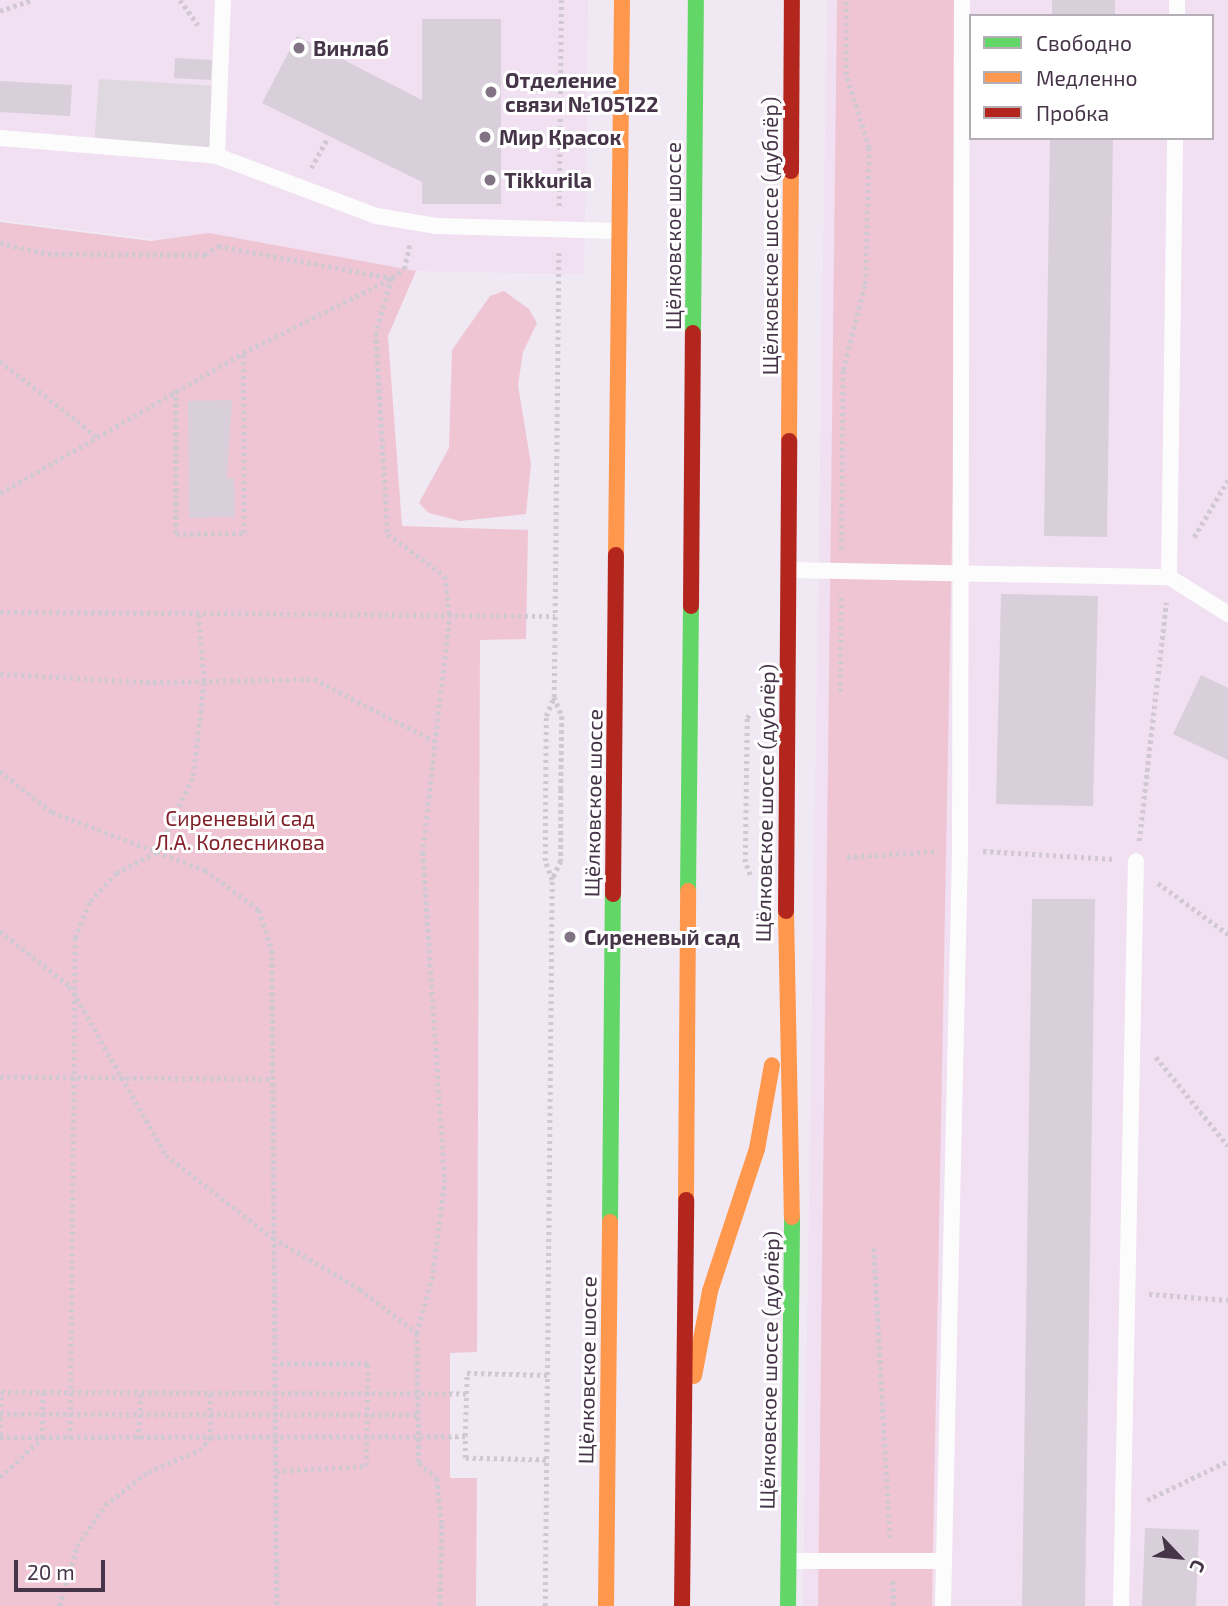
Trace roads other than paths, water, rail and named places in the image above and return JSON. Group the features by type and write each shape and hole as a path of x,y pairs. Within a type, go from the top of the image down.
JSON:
{"main road":[{"name":"Щёлковское шоссе","path":"606,1606 622,0"},
{"name":"Щёлковское шоссе","path":"682,1606 696,0"},
{"name":"Щёлковское шоссе (дублёр)","path":"788,1606 792,1174 785,991 792,0"},
{"path":"684,1436 710,1291 757,1149 785,991"}],"lane":[{"path":"217,156 223,0"},
{"path":"943,1606 960,850 963,574 962,0"},
{"path":"0,138 217,156 377,216 437,226 620,231"},
{"path":"1169,577 1175,140"},
{"path":"789,570 1169,577 1228,614"},
{"path":"1121,1606 1136,860"},
{"path":"788,1561 944,1561"}],"place":[{"name":"Винлаб","path":"299,48"},
{"name":"Отделение связи №105122","path":"491,92"},
{"name":"Мир Красок","path":"485,137"},
{"name":"Tikkurila","path":"490,180"},
{"name":"Сиреневый сад","path":"570,937"}],"park label":[{"name":"Сиреневый сад Л.А. Колесникова","path":"240,830"}]}
